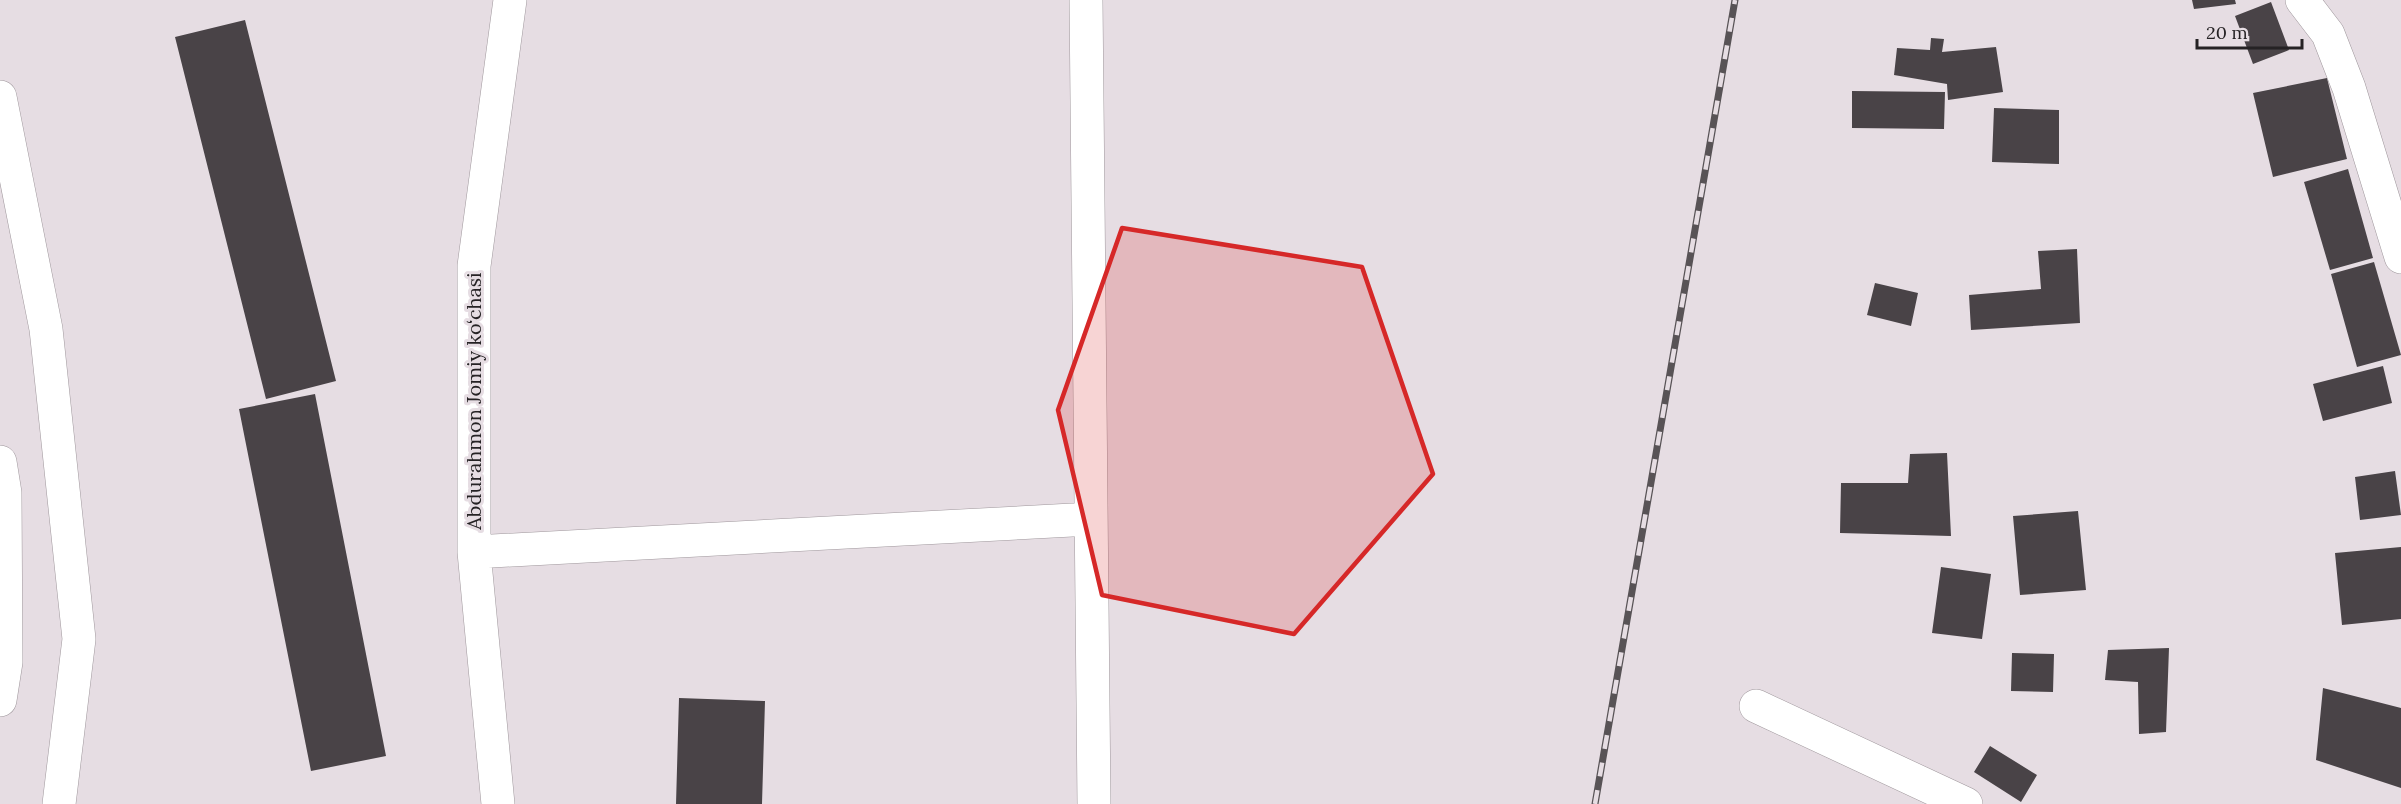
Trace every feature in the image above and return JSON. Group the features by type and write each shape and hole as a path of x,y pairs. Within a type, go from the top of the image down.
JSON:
{"street":[{"name":"Abdurahmon Jomiy ko‘chasi","path":"498,804 474,552 474,266 510,0"},
{"path":"1086,0 1094,804"},
{"path":"2302,0 2328,34 2349,88 2401,257"},
{"path":"0,97 46,329 79,639 59,804"},
{"path":"0,462 6,493 6,662 0,700"},
{"path":"474,552 1091,519"},
{"path":"1756,706 1966,804"}],"highlighted area":[{"path":"1122,228 1362,267 1433,474 1294,634 1102,595 1058,410"}],"building":[{"path":"2192,0 2235,0 2236,4 2194,9"},
{"path":"2271,2 2289,50 2253,64 2235,16"},
{"path":"245,20 336,381 266,399 175,37"},
{"path":"1931,38 1944,39 1942,52 1996,47 2003,92 1948,100 1947,84 1894,75 1897,48 1930,50"},
{"path":"2327,78 2347,159 2273,177 2253,93"},
{"path":"1852,91 1945,92 1944,129 1852,128"},
{"path":"1994,108 2059,110 2059,164 1992,162"},
{"path":"2348,169 2373,258 2330,270 2304,182"},
{"path":"2077,249 2080,323 1971,330 1969,295 2041,289 2038,251"},
{"path":"2374,262 2401,355 2357,367 2331,274"},
{"path":"1875,283 1918,293 1911,326 1867,315"},
{"path":"2383,366 2392,403 2323,421 2313,384"},
{"path":"315,394 386,756 311,771 239,409"},
{"path":"1947,453 1951,536 1840,533 1841,483 1908,483 1910,454"},
{"path":"2395,471 2401,515 2360,520 2355,477"},
{"path":"2078,511 2086,590 2020,595 2013,516"},
{"path":"2401,547 2401,619 2342,625 2335,553"},
{"path":"1941,567 1991,574 1982,639 1932,633"},
{"path":"2169,648 2166,732 2139,734 2138,682 2105,680 2108,650"},
{"path":"2012,653 2054,654 2053,692 2011,691"},
{"path":"2323,688 2401,708 2401,788 2316,760"},
{"path":"679,698 765,701 762,804 676,804"},
{"path":"1990,746 2037,775 2021,802 1974,772"}],"railway":[{"path":"1595,804 1735,0"}]}
